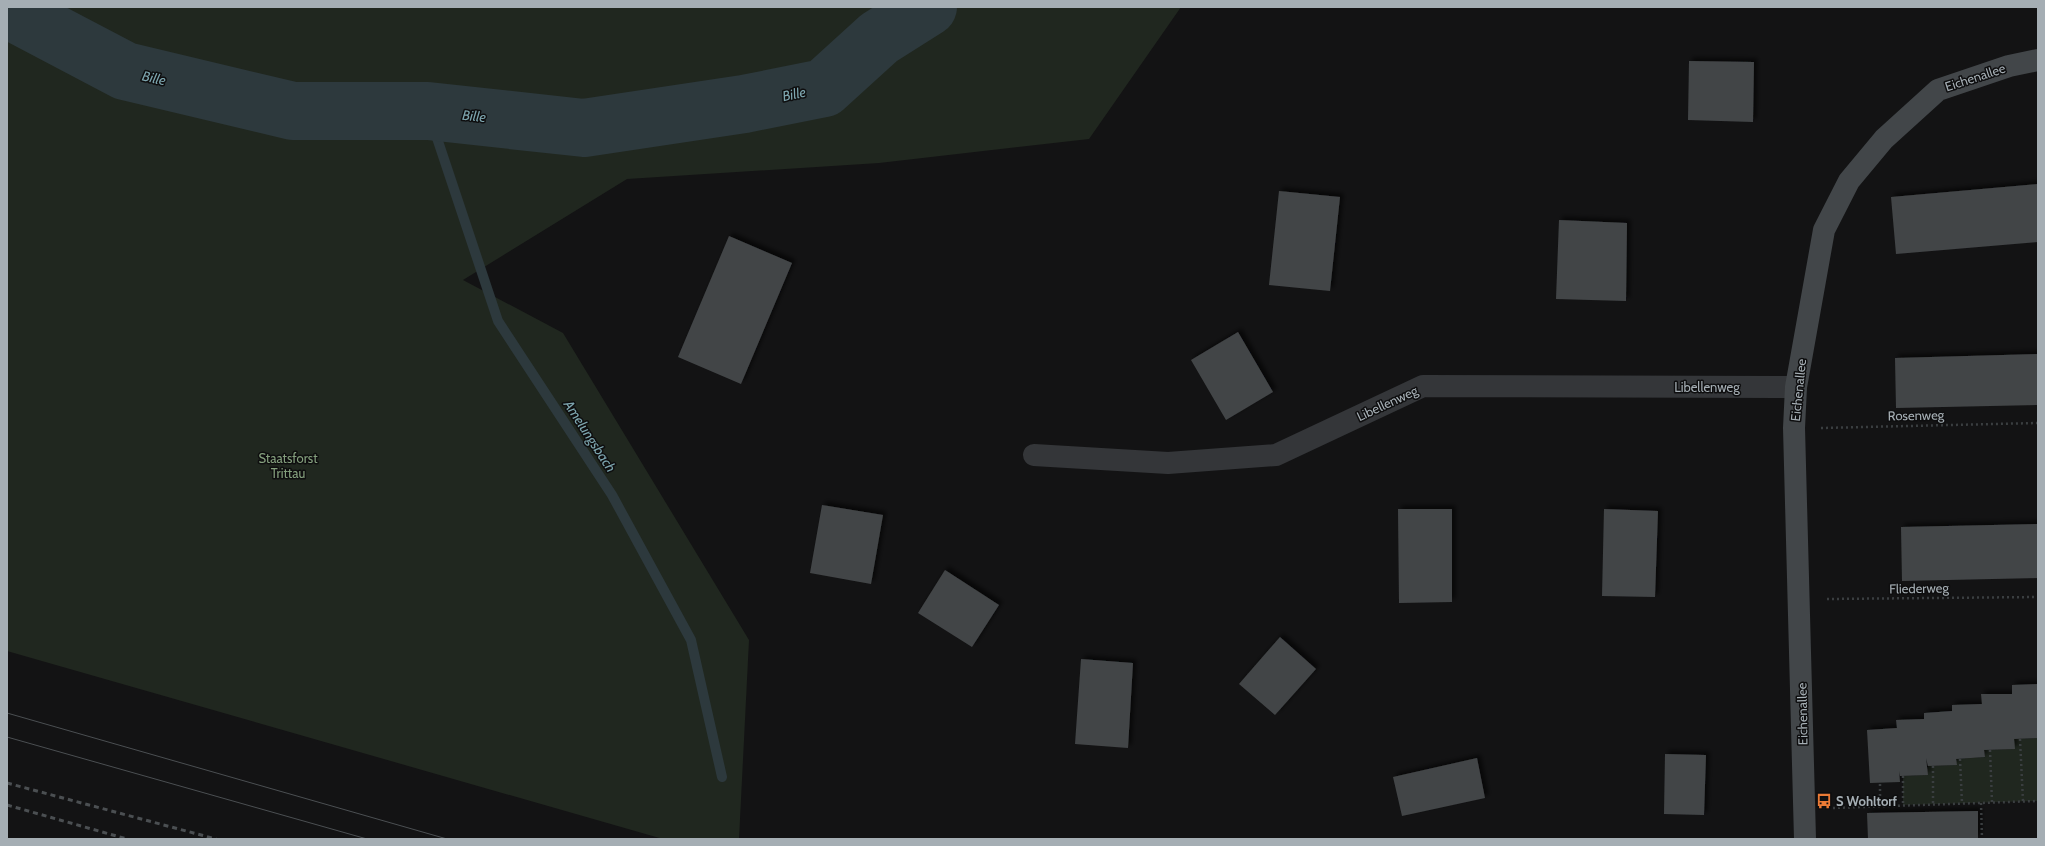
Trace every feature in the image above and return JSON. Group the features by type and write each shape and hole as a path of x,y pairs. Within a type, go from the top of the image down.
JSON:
{"street":[{"name":"Eichenallee","path":"1805,839 1800,600 1794,428 1796,387 1824,230 1849,181 1884,139 1938,90 2009,66 2038,60"},
{"name":"Libellenweg","path":"1034,455 1168,463 1276,455 1423,386 1796,387"}],"path":[{"name":"Rosenweg","path":"1794,428 2038,423"},
{"name":"Fliederweg","path":"1800,600 2038,597"},
{"path":"2020,739 2023,801"},
{"path":"1990,750 1992,802"},
{"path":"1960,758 1962,803"},
{"path":"1933,766 1933,804"},
{"path":"1903,776 1903,805"},
{"path":"1880,783 1880,806"},
{"path":"1828,808 2038,800"},
{"path":"1981,802 1982,839"}],"green space":[{"name":"Staatsforst Trittau","path":"7,7 1181,7 1089,139 879,163 627,179 463,280 563,333 749,640 739,839 663,839 7,651"},
{"path":"2038,738 2038,801 1903,805 1903,776 1927,775 1928,766 1956,765 1956,759 1985,757 1984,750 2014,749 2014,739"}],"building":[{"path":"1689,61 1754,62 1753,122 1688,120"},
{"path":"2038,184 2038,242 1896,254 1891,197"},
{"path":"1279,191 1340,197 1330,291 1269,285"},
{"path":"1559,220 1627,223 1626,301 1556,299"},
{"path":"729,236 792,263 741,384 678,357"},
{"path":"1238,332 1273,392 1226,420 1191,360"},
{"path":"2038,354 2038,405 1896,408 1895,358"},
{"path":"822,505 883,515 871,584 810,573"},
{"path":"1398,509 1452,509 1452,602 1399,603"},
{"path":"1604,509 1658,511 1655,597 1602,596"},
{"path":"2038,524 2038,578 1902,581 1901,527"},
{"path":"945,570 999,605 972,647 918,613"},
{"path":"1280,637 1316,669 1275,715 1239,684"},
{"path":"1081,659 1133,663 1128,748 1075,744"},
{"path":"2038,684 2038,738 2014,739 2015,749 1984,750 1985,757 1956,759 1957,765 1928,766 1926,758 1928,775 1900,776 1899,771 1900,782 1870,783 1867,730 1897,728 1896,720 1924,719 1924,713 1952,711 1952,705 1982,704 1981,694 2012,694 2012,685"},
{"path":"1665,754 1706,755 1704,815 1664,814"},
{"path":"1477,758 1485,798 1402,816 1393,777"},
{"path":"1978,811 1978,839 1868,839 1867,813"}],"waterway":[{"name":"Bille","path":"7,9 125,71 293,111 428,111 584,128 744,104 824,88 879,38 928,7"},
{"name":"Amelungsbach","path":"428,111 498,321 612,495 691,640 722,777"}],"tram line":[{"path":"7,713 447,839"},
{"path":"7,737 367,839"}],"railway":[{"path":"7,783 216,839"},
{"path":"7,805 127,839"}],"place":[{"name":"S Wohltorf","path":"1824,801"}]}
